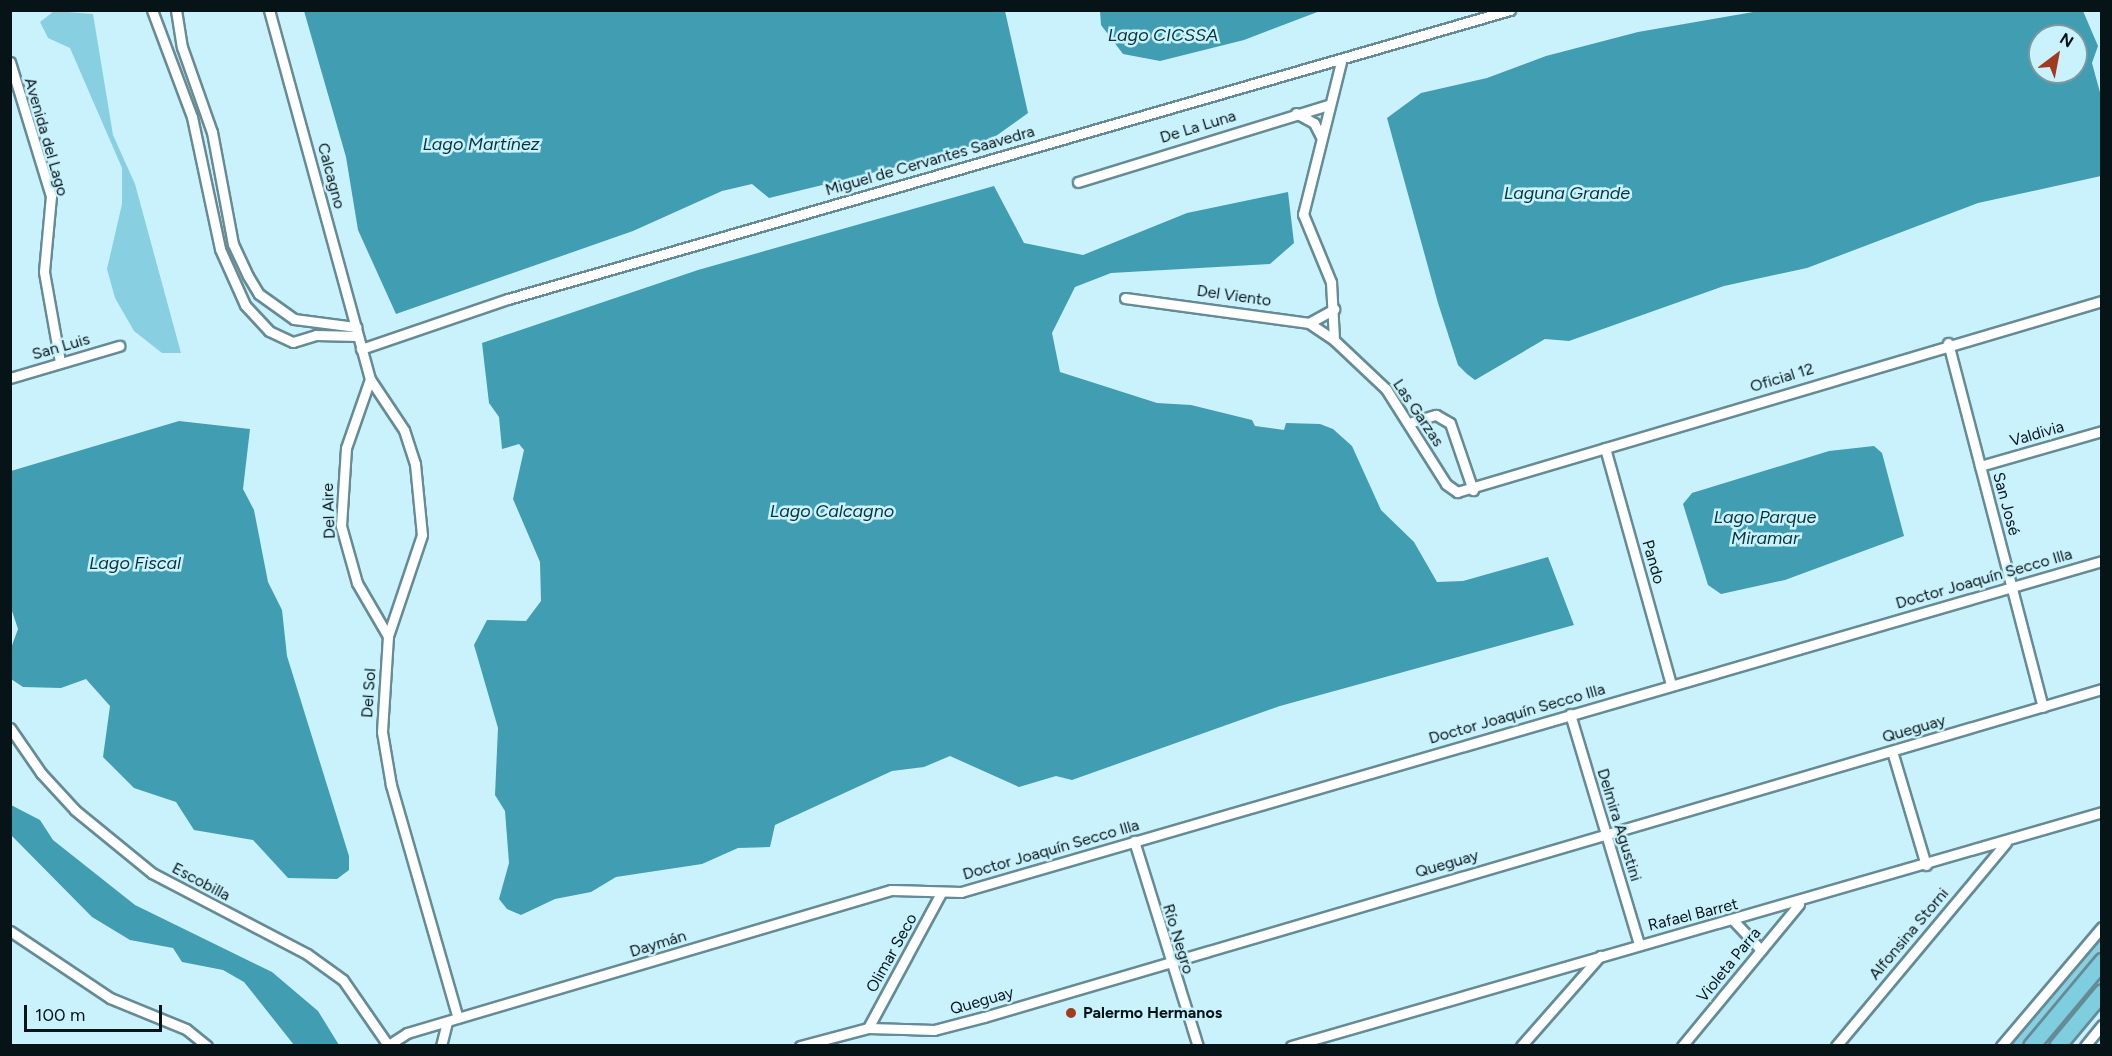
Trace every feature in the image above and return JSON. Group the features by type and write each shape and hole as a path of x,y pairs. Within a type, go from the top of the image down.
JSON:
{"highway":[{"path":"2031,1046 2102,961"},
{"path":"2057,1046 2102,992"}],"street":[{"path":"152,10 192,117 220,249 245,305 269,331 292,342 316,335 357,332"},
{"path":"176,10 182,47 207,113 233,244 259,294 275,307 318,326 357,332"},
{"name":"Calcagno","path":"269,10 370,379"},
{"name":"Miguel de Cervantes Saavedra","path":"362,349 508,298 1341,62 1510,10"},
{"name":"Avenida del Lago","path":"10,62 11,72 51,196 44,272 60,362"},
{"path":"1334,340 1331,282 1303,214 1328,105 1340,79 1341,62"},
{"name":"De La Luna","path":"1078,182 1295,113 1328,105"},
{"path":"192,117 207,113"},
{"path":"1295,113 1314,123 1321,137"},
{"path":"220,249 233,244"},
{"name":"Del Viento","path":"1125,298 1309,323"},
{"name":"Oficial 12","path":"1473,490 1948,343 2102,301"},
{"path":"1309,323 1334,309"},
{"name":"Las Garzas","path":"1309,323 1334,340 1386,389 1451,490 1473,490"},
{"name":"San José","path":"1948,343 2043,707"},
{"name":"San Luis","path":"10,378 119,346"},
{"name":"Del Aire","path":"370,379 346,448 341,526 357,583 388,636"},
{"name":"Del Sol","path":"370,379 404,430 421,500 422,535 412,577 388,636 381,713 385,758 458,1018"},
{"path":"1409,423 1436,415 1450,423 1473,490"},
{"name":"Valdivia","path":"1980,466 2102,431"},
{"name":"Pando","path":"1605,448 1671,685"},
{"name":"Doctor Joaquín Secco Illa","path":"941,893 1134,841 2102,561"},
{"name":"Queguay","path":"800,1046 868,1028 933,1030 2102,689"},
{"name":"Delmira Agustini","path":"1570,714 1639,944"},
{"name":"Escobilla","path":"10,728 75,810 152,873 298,949 343,980 387,1045"},
{"path":"1892,751 1926,865"},
{"name":"Rafael Barret","path":"1291,1046 1639,944 1799,903 2102,812"},
{"name":"Río Negro","path":"1134,841 1168,961 1198,1046"},
{"name":"Alfonsina Storni","path":"1836,1046 2006,842"},
{"name":"Daymán","path":"387,1045 407,1033 891,890 941,893"},
{"name":"Olimar Seco","path":"868,1028 941,893"},
{"name":"Violeta Parra","path":"1682,1046 1799,903"},
{"path":"1733,920 1761,950"},
{"path":"2001,1046 2102,927"},
{"path":"10,931 110,998 186,1029 207,1046"},
{"path":"1521,1046 1600,956"},
{"path":"1576,963 1583,978"},
{"path":"441,1046 447,1022"},
{"path":"2085,1046 2102,1025"}],"shaded area":[{"path":"54,11 93,14 113,135 135,184 181,353 162,353 134,331 115,298 107,269 122,204 122,168 70,48 48,38 40,22"},
{"path":"2101,933 2101,950 2021,1045 2008,1046"},
{"path":"2101,970 2101,985 2051,1045 2038,1046"}],"water":[{"name":"Lago CICSSA","path":"1100,10 1320,11 1244,40 1160,61 1123,54 1101,25"},
{"name":"Lago Martínez","path":"304,11 1005,11 1028,113 996,136 950,154 769,198 752,184 722,191 633,231 396,314 358,230 346,157"},
{"name":"Laguna Grande","path":"1759,11 2083,11 2098,46 2092,63 2101,96 2101,176 1978,203 1807,268 1724,286 1569,341 1545,339 1475,380 1458,365 1438,303 1387,118 1421,93 1487,78 1546,56 1638,32"},
{"name":"Lago Calcagno","path":"994,186 1024,243 1083,255 1187,213 1288,192 1294,243 1270,264 1111,273 1075,287 1052,333 1060,372 1157,403 1191,405 1252,420 1255,426 1284,430 1286,423 1320,424 1333,429 1352,446 1381,510 1414,542 1437,582 1463,581 1548,557 1574,625 1280,706 1072,780 1056,776 1019,787 950,756 924,767 892,771 775,825 770,847 738,848 702,864 616,877 591,892 555,899 521,915 507,909 499,899 509,863 505,811 495,795 498,728 474,645 487,620 526,621 541,601 540,562 513,499 524,450 519,444 502,449 499,417 489,403 482,343 698,270"},
{"name":"Lago Fiscal","path":"179,421 250,429 243,489 254,510 268,582 282,610 287,656 349,856 349,870 337,879 288,878 253,840 194,830 176,802 134,788 103,757 110,706 86,679 61,688 23,687 11,679 11,648 18,629 10,605 11,471"},
{"name":"Lago Parque Miramar","path":"1874,446 1882,453 1904,536 1785,580 1721,594 1708,585 1683,504 1692,493 1829,451"},
{"path":"11,805 40,820 53,840 135,905 272,972 318,1011 339,1045 294,1045 244,982 223,970 182,962 173,948 130,940 92,917 11,835"}],"place":[{"name":"Palermo Hermanos","path":"1071,1013"}]}
